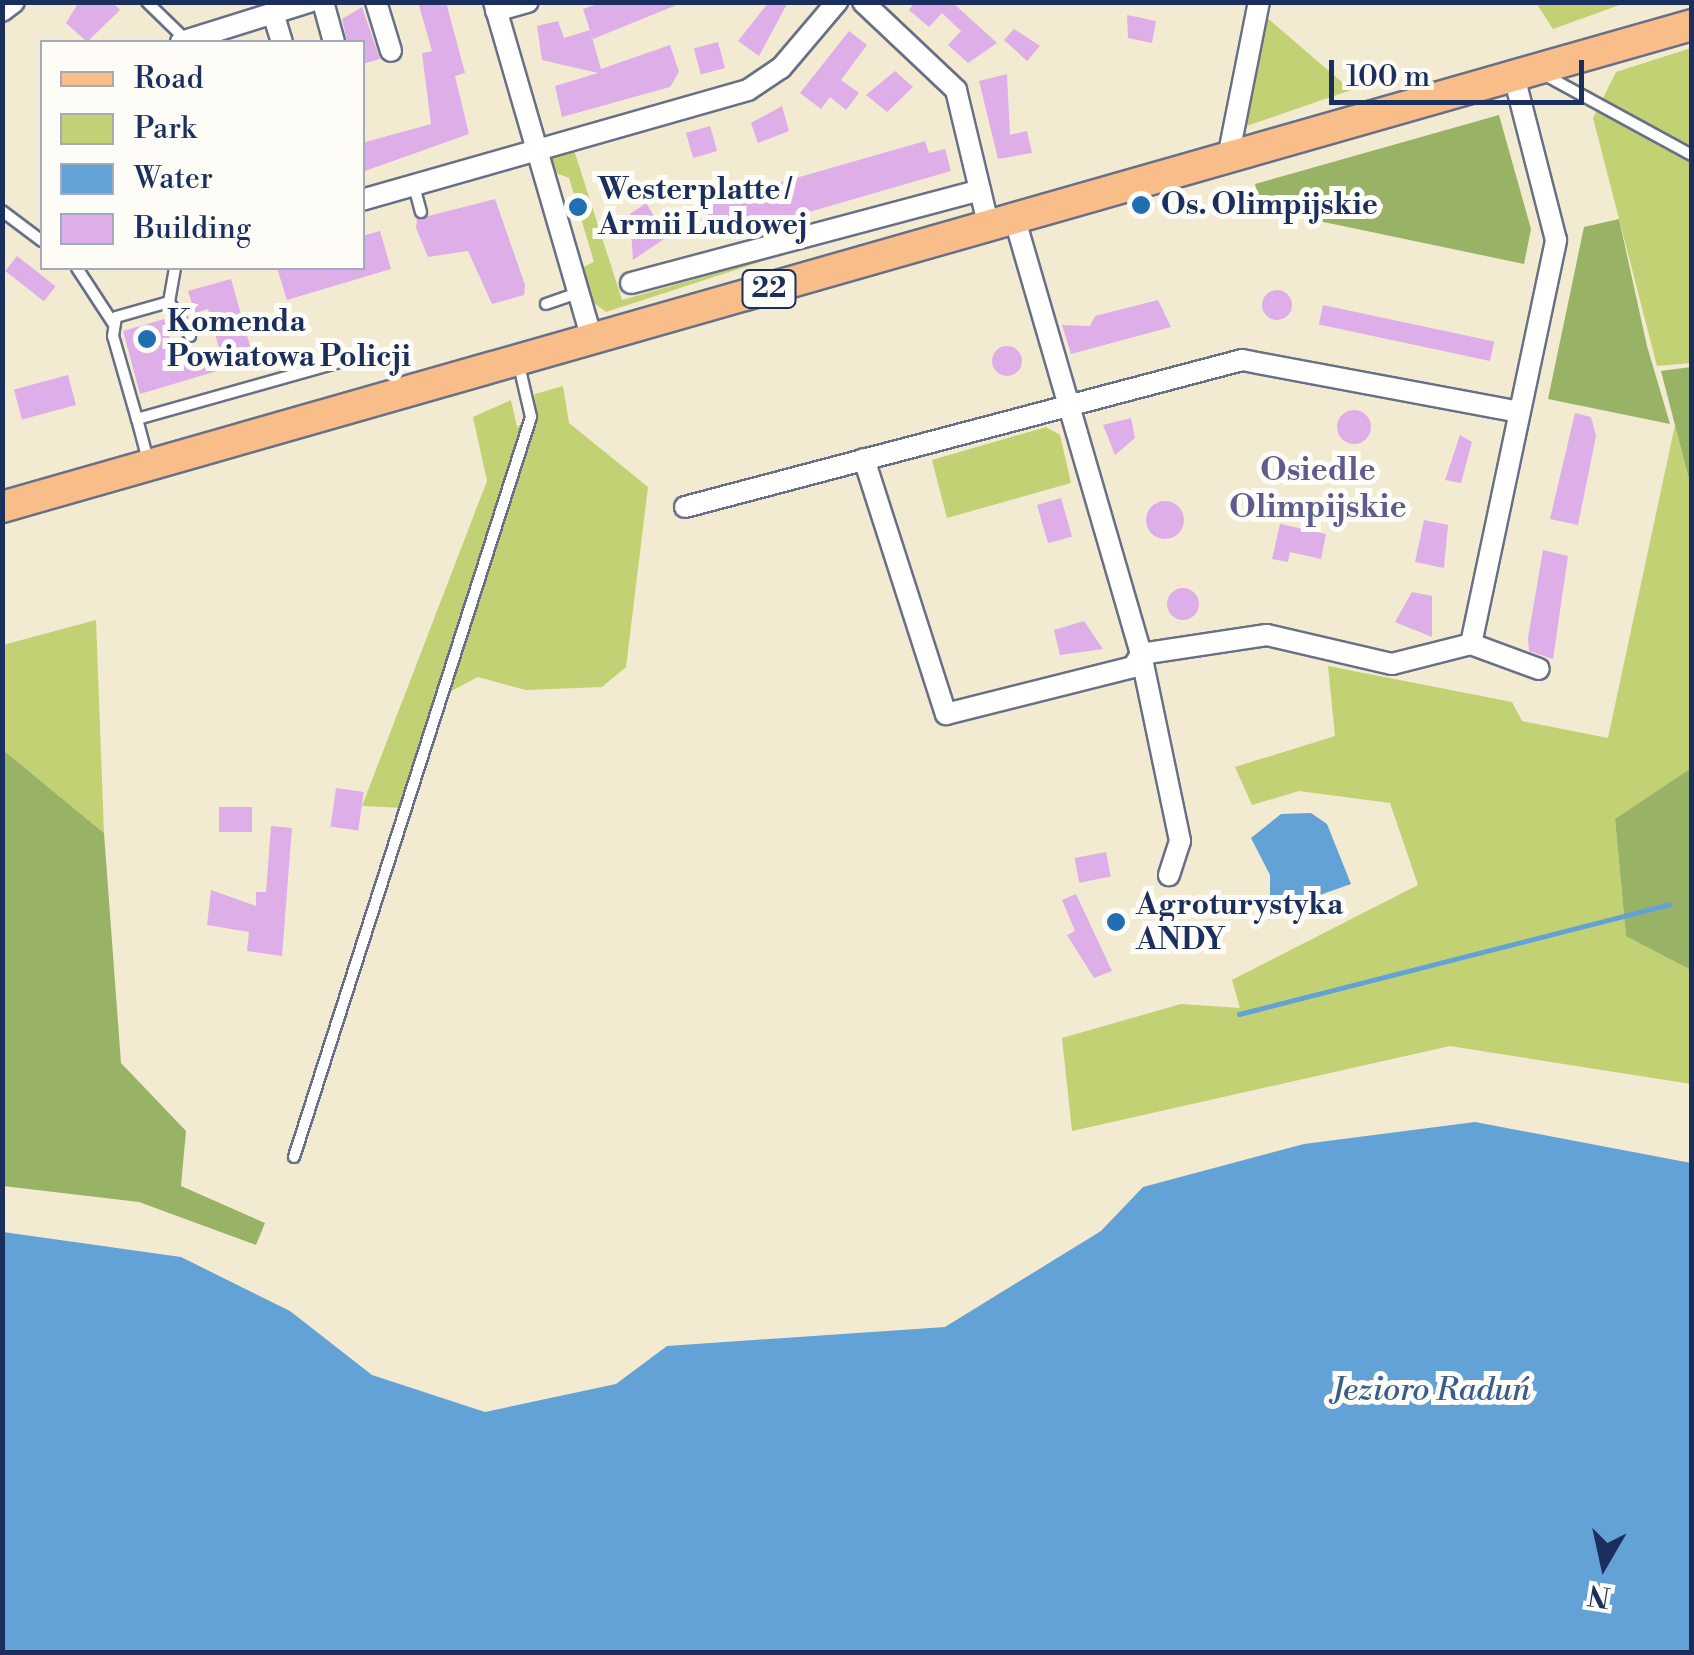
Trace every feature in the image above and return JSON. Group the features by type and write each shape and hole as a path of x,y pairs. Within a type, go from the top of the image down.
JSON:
{"main road":[{"name":"22","path":"2,507 1692,26"}],"street":[{"path":"2,10 14,2"},
{"path":"183,40 227,34 309,2"},
{"path":"323,2 333,40"},
{"path":"376,2 391,51"},
{"path":"528,2 495,7 592,340"},
{"path":"365,199 764,83 837,2"},
{"path":"862,2 956,90 980,190 1002,223 1070,402 1141,654 1180,841 1170,875"},
{"path":"1228,158 1224,144 1259,2"},
{"path":"273,13 281,40"},
{"path":"1471,644 1556,240 1525,73"},
{"path":"631,283 980,190"},
{"path":"685,507 1070,402 1242,360 1519,412"},
{"path":"864,459 946,714 1133,667 1141,654 1267,635 1392,664 1471,644 1538,670"}],"lane":[{"path":"147,2 183,40"},
{"path":"1525,73 1692,156"},
{"path":"414,186 421,212"},
{"path":"2,212 40,240"},
{"path":"78,270 113,323 149,465"},
{"path":"176,270 168,302 190,336"},
{"path":"546,304 578,294"},
{"path":"113,323 168,302"},
{"path":"294,1157 531,417 518,361"},
{"path":"137,418 336,363"}],"green space":[{"path":"1536,3 1625,3 1553,29"},
{"path":"1265,16 1351,90 1232,131"},
{"path":"1691,48 1691,363 1657,366 1593,118 1616,72"},
{"path":"1499,115 1531,229 1524,264 1262,209 1255,184"},
{"path":"550,148 574,150 622,300 803,248 606,312 590,300 581,268 594,262 569,178 551,171"},
{"path":"1619,219 1647,346 1670,424 1548,399 1584,227"},
{"path":"1692,367 1691,487 1661,371"},
{"path":"563,386 569,423 648,487 626,667 602,687 526,690 478,677 457,688 441,697 404,808 362,806 487,481 473,417 511,400 517,427 531,417 535,394"},
{"path":"1675,425 1691,487 1691,768 1615,819 1626,935 1691,970 1691,1084 1450,1046 1072,1131 1062,1038 1181,1004 1240,1008 1232,980 1418,885 1390,803 1299,791 1252,805 1235,767 1335,736 1328,666 1512,702 1522,721 1608,738"},
{"path":"1046,427 1060,435 1071,483 947,518 932,460"},
{"path":"96,620 104,833 3,750 3,645"},
{"path":"3,750 104,833 121,1063 186,1131 181,1186 265,1223 256,1245 139,1202 3,1186"},
{"path":"1691,768 1691,970 1626,936 1615,819"}],"water":[{"path":"1311,813 1327,824 1351,884 1283,908 1270,904 1270,875 1251,838 1281,814"},
{"name":"Jezioro Raduń","path":"1475,1122 1691,1163 1691,1652 3,1652 3,1232 181,1257 290,1311 372,1375 485,1412 616,1384 667,1346 945,1327 1101,1231 1143,1187 1304,1144"}],"building":[{"path":"79,2 112,2 120,10 89,40 66,23"},
{"path":"418,2 446,2 465,73 455,76 469,134 365,171 365,142 431,124 422,53 432,51"},
{"path":"603,2 679,4 593,39 583,9"},
{"path":"769,2 788,2 759,56 738,41"},
{"path":"915,2 952,2 997,43 968,63 948,45 961,31 942,13 929,27 909,10"},
{"path":"362,7 380,59 365,63 365,40 347,40 342,19"},
{"path":"1127,15 1156,21 1152,43 1128,38"},
{"path":"558,21 564,38 590,30 601,69 670,45 679,72 670,87 562,117 555,86 598,73 542,60 537,26"},
{"path":"1014,29 1040,46 1027,61 1004,40"},
{"path":"849,31 867,45 841,80 859,93 846,110 830,97 821,109 800,93"},
{"path":"718,42 725,68 701,75 694,48"},
{"path":"895,71 913,87 887,112 866,95"},
{"path":"1007,74 1010,135 1027,131 1032,153 998,159 979,81"},
{"path":"782,106 789,131 758,143 751,123"},
{"path":"710,126 717,151 693,158 686,133"},
{"path":"925,141 929,153 945,149 951,171 715,239 705,204"},
{"path":"495,199 525,285 524,295 492,304 468,251 428,257 416,228 417,219"},
{"path":"646,203 667,237 633,260 630,214"},
{"path":"380,231 391,269 287,300 278,270 365,270 365,235"},
{"path":"17,256 56,286 44,301 5,271"},
{"name":"Komenda Powiatowa Policji","path":"231,279 254,360 140,394 123,331 164,319 176,360 219,348 208,309 195,313 188,291"},
{"path":"1277,290 1288,294 1292,305 1288,316 1277,320 1266,316 1262,305 1266,294"},
{"path":"1158,300 1171,327 1071,354 1062,325 1090,326 1095,316"},
{"path":"1323,305 1494,341 1490,361 1319,325"},
{"path":"1007,346 1018,350 1022,361 1018,372 1007,376 996,372 992,361 996,350"},
{"path":"68,375 76,405 22,419 14,389"},
{"path":"1354,410 1366,415 1371,427 1366,439 1354,444 1342,439 1337,427 1342,415"},
{"path":"1575,413 1591,417 1596,436 1578,525 1550,519"},
{"path":"1131,418 1135,438 1115,455 1103,425"},
{"path":"1460,435 1472,442 1461,483 1445,480"},
{"path":"1061,498 1072,536 1048,543 1037,505"},
{"path":"1165,501 1179,506 1184,520 1179,534 1165,539 1151,534 1146,520 1151,506"},
{"path":"1424,520 1448,525 1444,568 1415,562"},
{"path":"1280,524 1326,534 1321,559 1290,552 1288,562 1272,559"},
{"path":"1543,550 1568,556 1553,659 1529,651"},
{"path":"1183,588 1194,593 1199,604 1194,615 1183,620 1172,615 1167,604 1172,593"},
{"path":"1412,592 1432,596 1432,637 1395,622"},
{"path":"1084,621 1103,649 1060,655 1054,630"},
{"path":"336,788 364,792 358,831 331,827"},
{"path":"219,807 252,807 252,832 219,832"},
{"path":"271,826 292,828 282,956 247,951 249,932 207,925 211,890 256,906 256,892 266,892"},
{"path":"1106,852 1111,877 1079,883 1075,858"},
{"path":"1076,894 1112,971 1094,978 1067,935 1075,931 1062,900"}],"waterway":[{"path":"1239,1014 1669,904"}],"place":[{"name":"Os. Olimpijskie","path":"1141,205"},
{"name":"Westerplatte / Armii Ludowej","path":"578,207"},
{"name":"Komenda Powiatowa Policji","path":"147,339"},
{"name":"Agroturystyka ANDY","path":"1116,922"}],"district":[{"name":"Osiedle Olimpijskie","path":"1318,490"}]}
